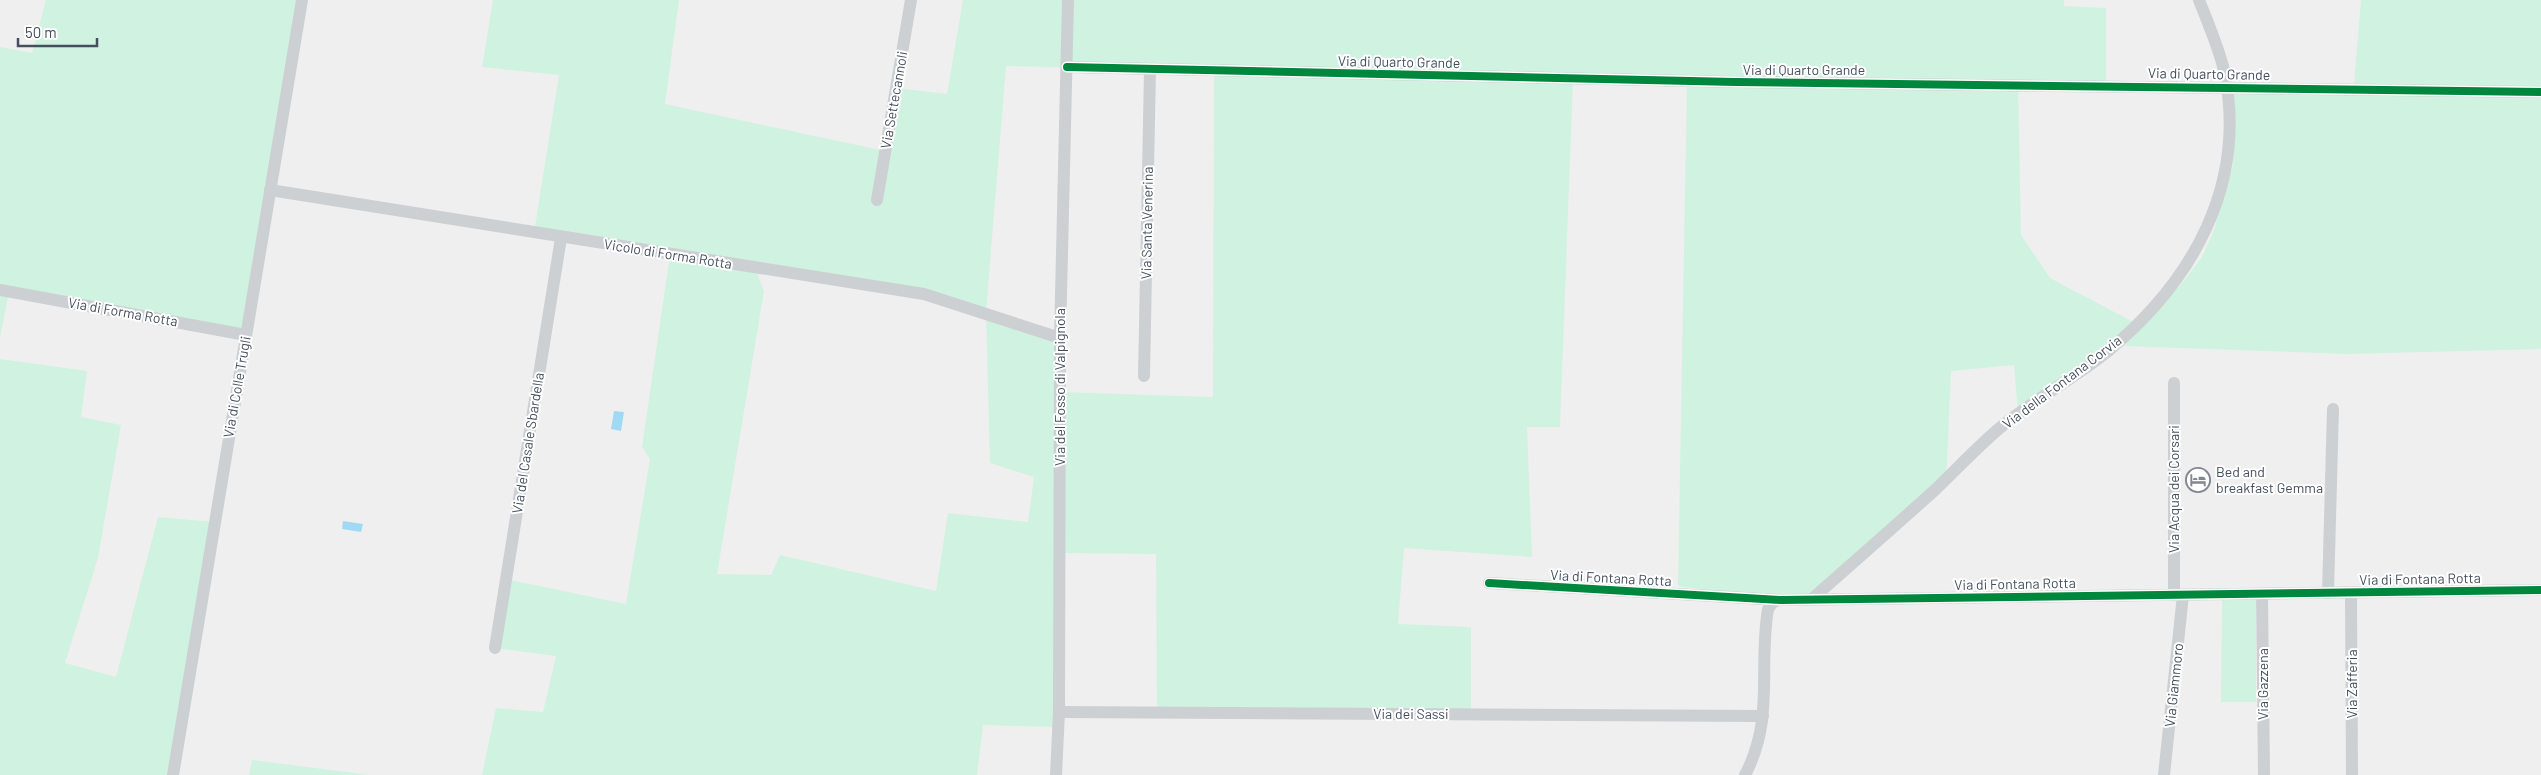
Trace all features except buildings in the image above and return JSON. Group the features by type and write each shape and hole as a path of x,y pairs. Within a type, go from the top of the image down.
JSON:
{"street":[{"name":"Via di Colle Trugli","path":"174,775 302,0"},
{"name":"Via Settecannoli","path":"877,200 911,0"},
{"name":"Via del Fosso di Valpignola","path":"1056,775 1059,712 1060,338 1068,0"},
{"name":"Via della Fontana Corvia","path":"1813,598 2000,428 2110,349 2166,293 2198,248 2215,209 2227,153 2226,86 2219,55 2199,0"},
{"name":"Via di Quarto Grande","path":"1067,67 1735,82 2226,86 2541,92"},
{"name":"Via Santa Venerina","path":"1144,376 1150,70"},
{"name":"Vicolo di Forma Rotta","path":"270,190 561,238 924,294 1060,338"},
{"name":"Via del Casale Sbardella","path":"495,648 561,238"},
{"name":"Via di Forma Rotta","path":"0,290 246,335"},
{"name":"Via Acqua dei Corsari","path":"2174,383 2178,595"},
{"path":"2328,593 2333,409"},
{"name":"Via di Fontana Rotta","path":"1489,584 1780,600 1813,598 2541,590"},
{"name":"Via Zafferia","path":"2351,593 2352,775"},
{"name":"Via Gazzena","path":"2262,594 2264,775"},
{"name":"Via Giammoro","path":"2164,775 2178,595"},
{"path":"1745,775 1758,747 1764,716 1768,613 1771,604 1780,600"},
{"name":"Via dei Sassi","path":"1059,712 1764,716"}],"green space":[{"path":"46,0 302,0 246,335 9,292 0,337 0,47 32,53"},
{"path":"493,0 679,0 665,104 885,151 896,88 947,94 963,0 2064,0 2064,6 2106,8 2106,85 2018,85 2021,235 2050,278 2137,324 2018,414 2014,365 1951,371 1946,480 1813,598 1780,600 1678,586 1687,81 1573,79 1560,427 1527,427 1532,557 1404,548 1398,624 1471,627 1471,714 1157,713 1156,554 1060,553 1058,727 983,725 977,775 482,775 496,708 543,712 556,656 495,648 506,579 626,604 650,459 642,447 670,255 534,233 559,75 482,67","holes":["1006,66 1214,71 1213,397 1060,392 1060,338 986,312","755,268 986,312 990,463 1034,477 1028,522 948,513 936,591 780,555 771,575 717,574 764,291"]},
{"path":"2361,0 2541,0 2541,86 2354,84"},
{"path":"2235,93 2541,97 2541,349 2348,354 2124,346 2183,282 2202,257 2214,230 2233,165 2232,97"},
{"path":"0,359 87,371 81,417 121,425 98,558 65,663 116,677 158,517 214,522 173,775 0,775"},
{"path":"2256,598 2256,702 2221,702 2222,599"},
{"path":"252,760 370,775 249,775"}],"water":[{"path":"614,411 624,412 621,431 611,429"},
{"path":"343,521 363,524 361,532 342,529"}],"cycle path":[{"path":"1067,67 1735,82 2541,92"},
{"path":"1489,583 1780,600 2541,590"}],"place":[{"name":"Bed and breakfast Gemma","path":"2198,480"}]}
